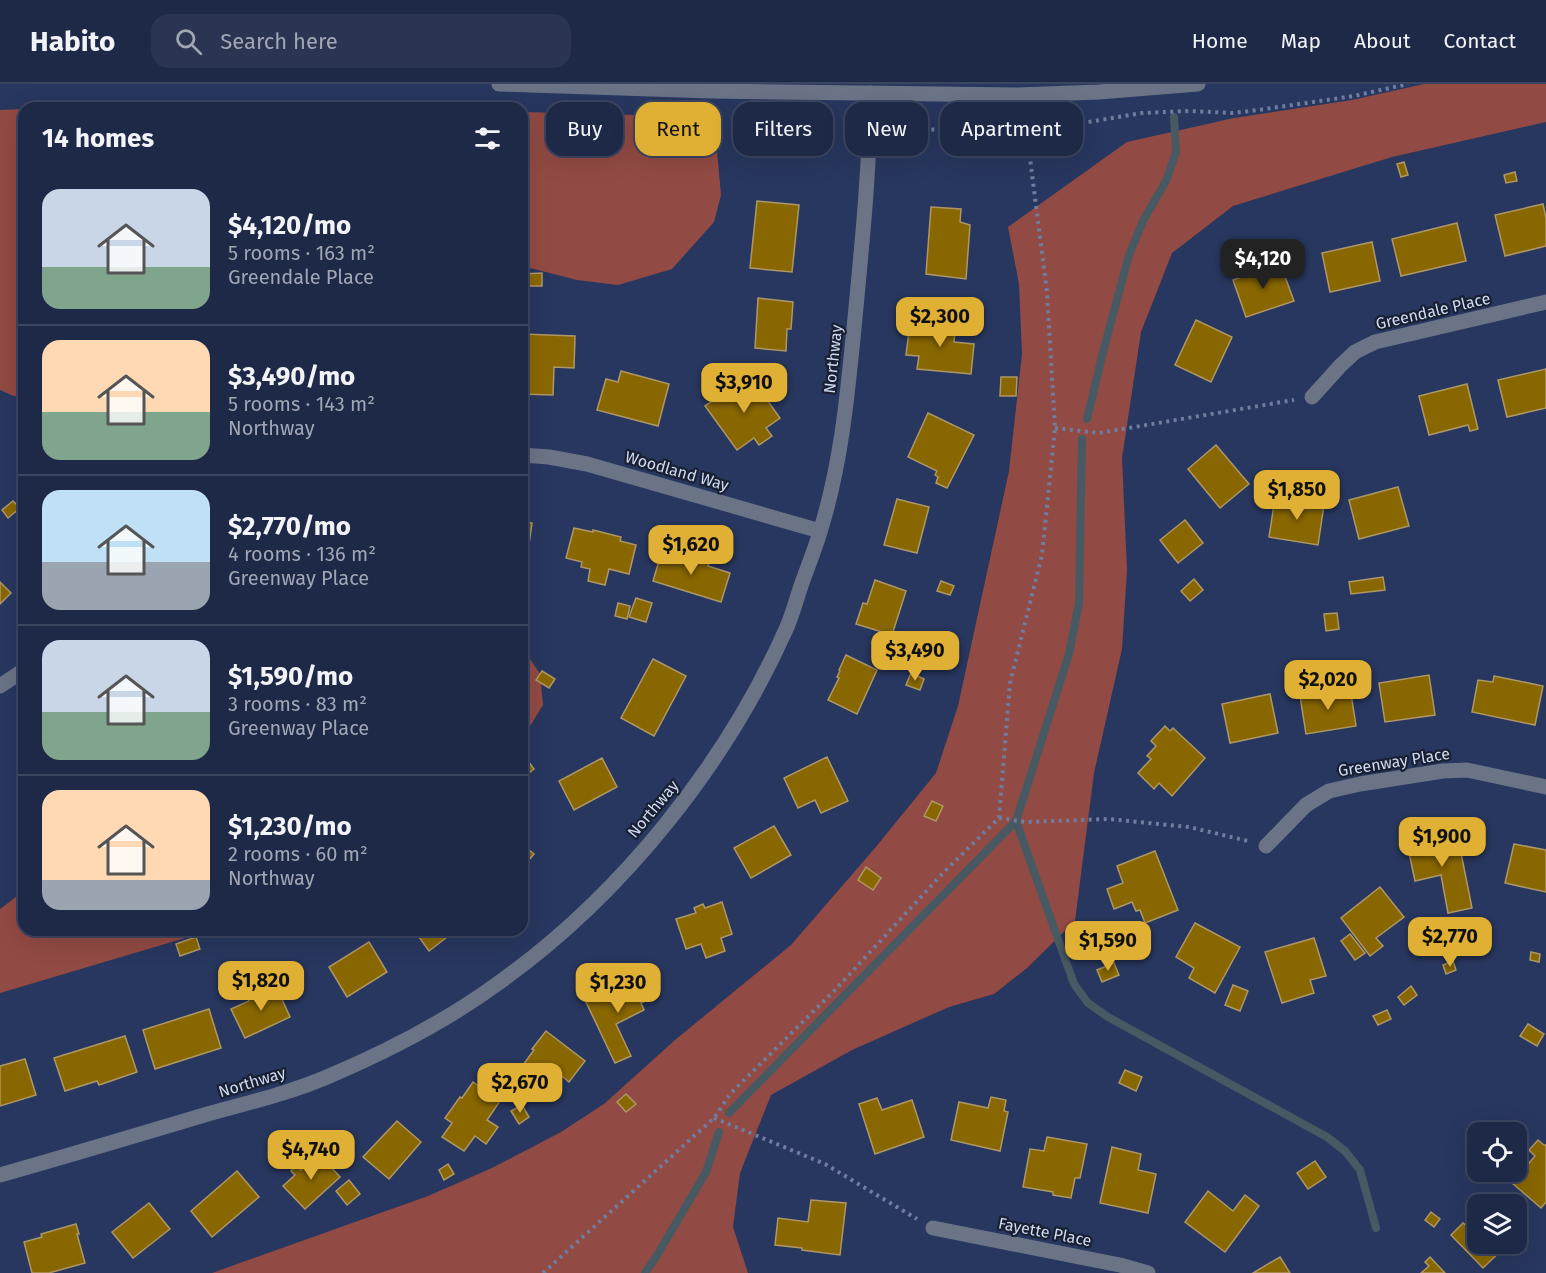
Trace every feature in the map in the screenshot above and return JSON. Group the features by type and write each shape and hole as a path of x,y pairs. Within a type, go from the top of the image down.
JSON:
{"street":[{"path":"499,84 711,91 870,93 998,90 1099,92 1198,84"},
{"name":"Northway","path":"0,1175 271,1096 324,1078 386,1050 441,1020 496,985 549,944 593,904 690,794 728,738 754,694 788,625 830,495 846,411 869,155 870,93"},
{"name":"Greendale Place","path":"1312,397 1355,352 1375,342 1546,303"},
{"name":"Woodland Way","path":"528,456 587,464 820,531"},
{"path":"0,686 18,674"},
{"name":"Greenway Place","path":"1266,846 1306,805 1329,791 1360,784 1443,771 1467,770 1546,787"},
{"name":"Fayette Place","path":"933,1228 1120,1265 1148,1273"}],"path":[{"path":"1083,123 1142,113 1251,111 1354,96 1408,84"},
{"path":"543,1273 714,1118 731,1093 836,989 942,873 999,818 1010,683 1042,555 1055,428 1047,292 1030,156"},
{"path":"1055,428 1099,433 1312,397"},
{"path":"999,818 1026,822 1108,819 1189,827 1266,846"},
{"path":"714,1118 825,1164 933,1228"}],"shaded area":[{"path":"1424,84 1546,84 1546,122 1392,157 1233,206 1172,253 1141,332 1122,458 1127,570 1122,649 1094,773 1075,921 1027,968 994,994 949,1007 852,1050 771,1095 740,1173 733,1227 748,1273 212,1273 428,1196 492,1168 561,1132 604,1104 675,1040 791,945 936,773 958,706 1009,471 1022,354 1019,284 1008,227 1127,142 1234,118 1352,100"},
{"path":"18,109 18,396 14,396 0,390 0,110"},
{"path":"528,112 546,113 546,156 623,156 623,115 635,115 635,156 718,156 721,195 714,222 672,269 618,285 577,280 528,268"},
{"path":"528,656 540,674 543,705 528,729"},
{"path":"18,896 18,936 192,936 0,993 0,909"}],"building":[{"path":"1404,162 1408,175 1401,177 1397,164"},
{"path":"1515,172 1517,181 1506,183 1504,175"},
{"path":"757,201 799,205 792,272 750,268"},
{"path":"1543,204 1546,218 1546,246 1505,256 1495,215"},
{"path":"931,207 961,209 960,222 970,225 966,279 926,274"},
{"path":"1457,223 1466,261 1401,276 1392,239"},
{"path":"1372,242 1380,281 1330,292 1322,253"},
{"path":"1280,263 1294,301 1246,317 1233,280"},
{"path":"542,273 542,286 528,286 528,274"},
{"path":"758,298 793,302 791,329 787,329 786,351 755,348"},
{"path":"922,319 956,323 954,342 974,344 971,374 917,369 919,356 906,355 909,331 921,332"},
{"path":"1196,320 1232,337 1211,382 1175,365"},
{"path":"528,334 575,336 574,368 554,367 553,395 528,394"},
{"path":"1546,369 1546,408 1507,417 1498,380"},
{"path":"621,371 669,384 658,426 597,410 606,379 618,382"},
{"path":"749,375 780,418 766,428 772,436 759,445 754,438 737,450 705,406"},
{"path":"1001,377 1017,377 1016,396 1000,396"},
{"path":"1467,384 1478,429 1470,431 1468,425 1429,435 1419,396"},
{"path":"928,413 974,435 947,488 936,483 937,471 908,457"},
{"path":"1216,445 1249,484 1220,508 1188,469"},
{"path":"1398,487 1409,526 1359,539 1349,500"},
{"path":"1275,498 1324,505 1318,545 1269,537"},
{"path":"897,499 929,507 917,553 884,545"},
{"path":"13,501 18,506 18,510 8,518 2,510"},
{"path":"1185,520 1203,543 1178,563 1160,540"},
{"path":"528,522 532,523 528,551"},
{"path":"574,528 621,537 620,541 636,545 629,574 609,569 605,585 588,581 590,569 581,567 582,562 566,558"},
{"path":"662,551 709,564 708,566 730,573 721,602 653,581"},
{"path":"1383,577 1385,590 1351,594 1349,582"},
{"path":"1194,579 1203,590 1190,601 1181,591"},
{"path":"875,580 906,591 892,635 856,624 863,603 867,604"},
{"path":"941,581 954,586 950,595 937,591"},
{"path":"0,582 11,593 0,604"},
{"path":"636,598 652,603 646,622 629,617"},
{"path":"618,603 630,606 627,619 615,616"},
{"path":"1337,613 1339,629 1326,631 1324,614"},
{"path":"846,655 877,670 857,714 828,700 839,678 837,677 839,670"},
{"path":"653,659 686,676 654,736 621,718"},
{"path":"542,671 555,679 549,688 536,680"},
{"path":"911,673 924,679 920,690 906,685"},
{"path":"1429,675 1435,715 1385,722 1379,683"},
{"path":"1494,676 1543,686 1535,725 1472,712 1478,680 1493,682"},
{"path":"1350,687 1356,726 1306,734 1300,696"},
{"path":"1270,694 1278,733 1230,743 1222,704"},
{"path":"1165,726 1170,731 1173,728 1205,758 1172,796 1159,783 1154,789 1138,773 1151,759 1147,756 1156,746 1151,741"},
{"path":"827,757 848,801 821,813 815,800 798,808 784,778"},
{"path":"602,758 617,787 574,810 559,781"},
{"path":"528,761 534,769 528,774"},
{"path":"932,801 943,806 936,821 924,816"},
{"path":"774,826 791,855 751,878 734,848"},
{"path":"1457,833 1472,908 1448,913 1441,875 1415,881 1407,843"},
{"path":"1514,844 1546,850 1546,892 1505,883"},
{"path":"528,849 534,854 528,861"},
{"path":"1155,851 1178,910 1145,923 1140,910 1136,911 1132,902 1114,909 1107,889 1123,883 1117,866"},
{"path":"866,867 881,878 873,890 858,880"},
{"path":"1380,887 1404,917 1376,938 1383,946 1370,956 1341,918"},
{"path":"722,902 732,934 721,938 725,951 706,958 701,944 686,949 676,919 696,913 694,908 703,904 705,908"},
{"path":"1195,923 1240,947 1215,993 1189,978 1194,968 1176,957"},
{"path":"1350,934 1365,953 1355,960 1341,941"},
{"path":"418,936 448,936 429,951"},
{"path":"196,937 200,949 180,956 176,944"},
{"path":"1314,938 1326,976 1310,980 1314,993 1282,1003 1265,952"},
{"path":"369,942 387,972 347,997 329,967"},
{"path":"1531,952 1540,954 1539,962 1530,960"},
{"path":"1453,961 1456,970 1446,974 1443,965"},
{"path":"1114,963 1119,975 1102,982 1097,970"},
{"path":"628,980 632,987 644,981 652,998 641,1003 644,1010 616,1024 631,1056 615,1063 586,1002"},
{"path":"1233,985 1248,991 1240,1011 1225,1005"},
{"path":"276,986 290,1017 245,1038 231,1009"},
{"path":"1411,986 1417,995 1404,1005 1398,997"},
{"path":"209,1009 221,1048 155,1069 143,1030"},
{"path":"1387,1010 1391,1019 1378,1025 1373,1016"},
{"path":"1528,1024 1544,1034 1537,1046 1520,1036"},
{"path":"546,1031 585,1061 569,1082 557,1072 545,1088 520,1069"},
{"path":"125,1036 137,1072 99,1085 97,1081 65,1091 54,1058"},
{"path":"25,1059 36,1095 0,1106 0,1066"},
{"path":"1125,1070 1142,1077 1136,1091 1119,1083"},
{"path":"473,1082 500,1101 487,1120 498,1127 486,1144 475,1136 464,1151 442,1137 452,1123 445,1118"},
{"path":"626,1094 636,1104 626,1112 617,1102"},
{"path":"991,1097 1006,1100 1004,1111 1008,1112 1000,1151 951,1140 959,1102 988,1108"},
{"path":"877,1098 882,1110 912,1100 924,1137 875,1154 859,1104"},
{"path":"522,1105 529,1117 519,1124 511,1111"},
{"path":"397,1121 421,1142 389,1179 363,1157"},
{"path":"1047,1137 1087,1144 1080,1178 1075,1178 1071,1198 1053,1195 1053,1192 1023,1187 1030,1149 1044,1151"},
{"path":"1538,1140 1546,1145 1546,1202 1541,1208 1512,1183 1527,1182 1527,1165 1535,1156 1529,1150"},
{"path":"1112,1147 1141,1154 1138,1170 1156,1174 1148,1213 1100,1203"},
{"path":"319,1154 340,1177 305,1209 283,1186 295,1175 291,1171 297,1165 301,1170"},
{"path":"1315,1161 1326,1177 1308,1189 1297,1173"},
{"path":"448,1164 454,1174 444,1180 439,1170"},
{"path":"237,1171 259,1197 212,1237 191,1211"},
{"path":"349,1180 360,1194 347,1205 336,1191"},
{"path":"1208,1191 1233,1211 1245,1195 1259,1206 1225,1252 1185,1222"},
{"path":"811,1200 846,1203 840,1255 775,1245 778,1218 808,1222"},
{"path":"149,1203 170,1229 133,1258 112,1232"},
{"path":"1431,1212 1440,1219 1434,1227 1425,1220"},
{"path":"1463,1223 1467,1226 1467,1252 1451,1235"},
{"path":"76,1224 85,1263 49,1273 32,1273 24,1242 42,1237 41,1234"},
{"path":"1469,1254 1498,1254 1483,1268"},
{"path":"1280,1257 1290,1273 1253,1273"},
{"path":"1430,1257 1445,1273 1421,1273 1429,1266 1425,1262"}],"waterway":[{"path":"1087,419 1129,255 1144,219 1166,181 1176,152 1174,117"},
{"path":"729,1113 1016,821 1069,654 1079,603 1082,439"},
{"path":"1016,821 1074,984 1088,1003 1108,1017 1327,1137 1345,1151 1360,1170 1376,1228"},
{"path":"645,1273 706,1172 719,1132"}]}
